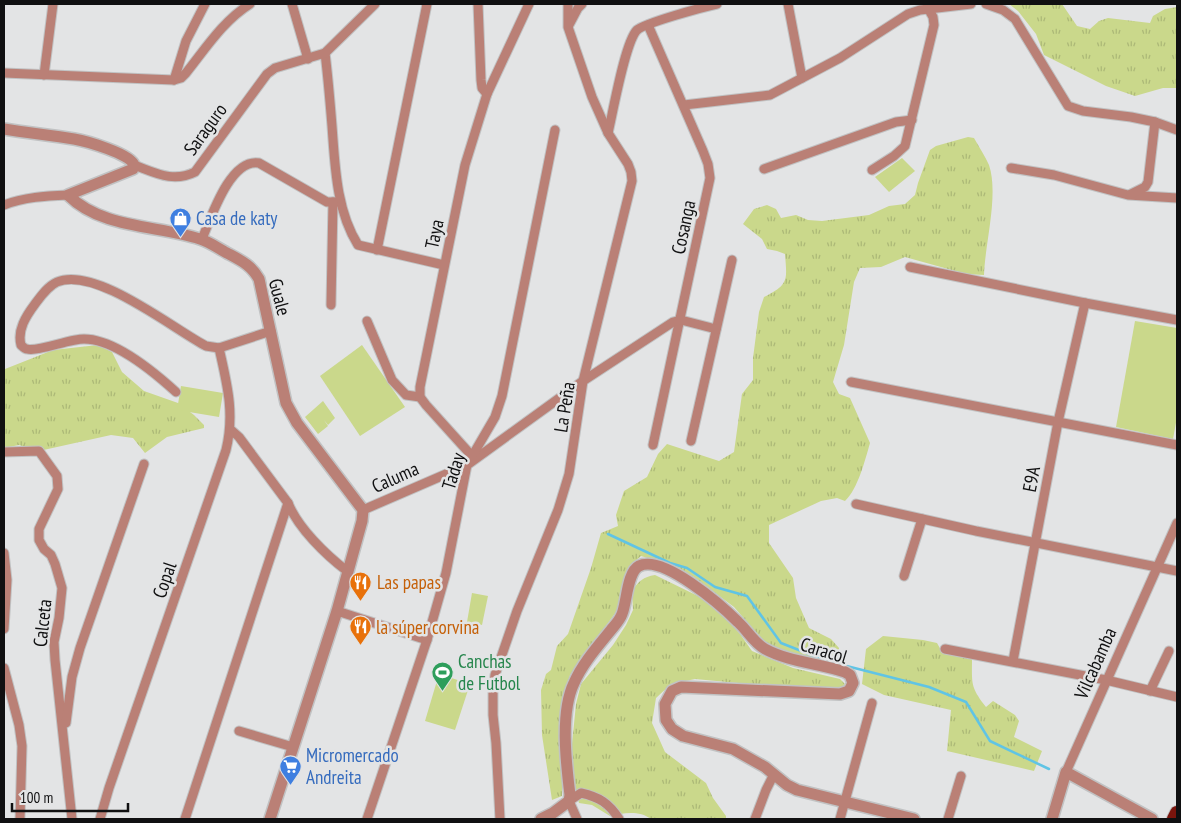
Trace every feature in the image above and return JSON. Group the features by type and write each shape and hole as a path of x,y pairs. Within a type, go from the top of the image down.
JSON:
{"highway":[{"path":"1174,819 1177,813"}],"street":[{"path":"44,75 53,4"},
{"path":"174,80 186,41 205,4"},
{"path":"4,73 174,80 181,78 219,30 237,12 250,4"},
{"path":"292,4 308,59"},
{"name":"Saraguro","path":"4,129 76,139 114,151 131,159 134,165 159,175 174,178 185,177 195,172 267,74 275,68 325,53 375,4"},
{"path":"378,250 427,4"},
{"path":"478,4 481,80 482,88 487,94"},
{"name":"Taya","path":"420,397 420,387 465,165 487,94 529,4"},
{"name":"La Peña","path":"500,819 493,715 495,675 517,611 558,510 569,474 583,381 632,181 628,164 608,133 592,97 568,27 568,4"},
{"path":"568,27 582,4"},
{"path":"608,133 628,45 637,30 648,24 711,4"},
{"path":"788,4 802,78"},
{"path":"684,105 770,96 840,58 908,14 920,10 971,4"},
{"path":"986,4 1003,10 1015,19 1068,106 1083,111 1155,122 1177,130"},
{"path":"872,170 894,156 905,146 934,25 934,17 929,10"},
{"name":"Cosanga","path":"648,24 708,164 710,178 653,446"},
{"path":"325,53 337,202 331,305"},
{"path":"764,169 896,122 912,120"},
{"path":"1128,195 1145,187 1148,182 1155,122"},
{"name":"Taday","path":"367,819 427,640 446,573 467,465 495,417 502,396 555,130"},
{"path":"202,239 228,183 245,165 252,162 259,163 327,202 337,202"},
{"path":"4,205 16,200 33,197 68,195 133,169 134,165"},
{"path":"1011,168 1054,174 1128,195 1177,198"},
{"name":"Guale","path":"68,195 77,204 96,214 202,239 253,269 259,280 286,403 291,414 363,510"},
{"path":"337,202 358,245 444,265"},
{"path":"691,441 732,260"},
{"path":"910,267 1177,320"},
{"path":"176,392 150,369 98,340 70,340 27,349 20,345 21,327 44,291 56,282 82,280 99,285 123,296 206,346 218,348 271,331"},
{"name":"E9A","path":"1013,661 1058,422 1085,303"},
{"path":"681,320 716,330"},
{"name":"Caluma","path":"270,819 337,611 363,510 467,465 583,381 673,322 681,320"},
{"path":"367,321 392,380 406,395 420,397 472,456"},
{"name":"Copal","path":"100,819 109,788 226,450 230,428 230,396 218,348"},
{"path":"851,382 1177,445"},
{"path":"230,428 239,437 288,503 292,514 299,524 330,558 347,572"},
{"name":"Calceta","path":"4,452 39,451 57,476 58,489 39,529 39,540 44,549 51,555 62,588 60,618 54,642 72,819"},
{"path":"65,743 72,677 80,648 144,464"},
{"path":"185,819 288,503"},
{"path":"856,504 1035,544 1177,571"},
{"path":"904,576 922,519"},
{"name":"Vilcabamba","path":"1052,819 1066,772 1177,523"},
{"path":"4,553 7,580 4,629"},
{"name":"Caracol","path":"569,801 565,723 570,692 580,672 621,617 634,570 647,563 689,581 715,601 762,648 782,656 839,670 848,674 852,678 853,683 848,691 840,694 686,686 675,689 666,698 664,710 667,724 672,729 684,736 733,748 765,766 792,788 914,819"},
{"path":"337,611 427,640"},
{"path":"945,649 1013,661 1177,696"},
{"path":"1150,691 1169,651"},
{"path":"4,668 20,725 22,746 20,819"},
{"path":"840,819 872,703"},
{"path":"239,731 293,747"},
{"path":"1066,772 1152,819"},
{"path":"755,819 774,774"},
{"path":"948,819 960,776"},
{"path":"541,819 553,813 581,793 597,797 613,810 619,819"},
{"path":"569,801 577,819"}],"green space":[{"path":"1009,4 1062,4 1077,26 1090,29 1099,21 1108,18 1150,23 1153,16 1165,9 1177,7 1177,88 1163,88 1135,96 1106,86 1044,55 1036,34 1018,11"},
{"path":"968,137 974,138 989,165 992,177 992,205 984,275 966,274 905,257 881,267 860,268 854,282 844,345 833,382 839,394 850,398 870,443 860,474 854,489 845,501 837,498 821,501 769,525 769,543 793,578 796,598 809,628 831,639 839,648 839,660 809,659 767,645 734,607 694,577 641,556 628,568 619,608 570,675 560,713 563,753 562,796 552,800 542,735 541,690 546,674 551,670 557,646 568,634 601,533 618,526 616,515 624,491 647,477 658,454 667,444 719,461 734,452 742,394 753,380 753,358 759,312 764,297 778,289 785,281 786,276 785,254 767,249 762,239 743,224 754,209 767,205 776,209 781,218 796,215 808,220 822,221 869,215 889,206 905,204 915,195 930,150 936,146"},
{"path":"902,158 915,171 889,192 875,177"},
{"path":"1135,321 1177,328 1177,417 1173,439 1116,427"},
{"path":"98,345 112,352 122,372 144,391 178,403 194,415 204,425 204,428 167,437 145,453 133,438 111,435 39,451 19,445 4,448 5,369 53,350"},
{"path":"362,345 405,407 360,436 320,376"},
{"path":"181,386 223,393 219,417 177,410"},
{"path":"323,401 335,418 328,425 324,420 328,426 318,434 305,417"},
{"path":"655,575 700,597 728,620 752,651 793,668 840,679 845,684 841,689 759,685 695,679 671,684 656,698 652,723 665,752 706,783 726,819 651,819 641,814 631,813 610,816 592,805 579,803 572,764 572,744 576,704 581,684 613,645 626,625 633,610 632,591 642,580"},
{"path":"472,593 488,596 482,625 467,622"},
{"path":"883,636 937,643 942,652 972,659 973,684 986,707 993,701 1015,715 1019,721 1014,737 1042,751 1034,771 947,751 951,710 884,695 862,684 866,649"},
{"path":"439,674 470,684 455,730 425,721"}],"waterway":[{"path":"608,534 670,563 687,568 715,587 747,596 781,643 827,661 929,687 966,702 990,741 1049,769"}],"place":[{"name":"Casa de katy","path":"180,237"},
{"name":"Las papas","path":"361,601"},
{"name":"la súper corvina","path":"360,646"},
{"name":"Canchas de Futbol","path":"442,691"},
{"name":"Micromercado Andreita","path":"290,785"}]}
